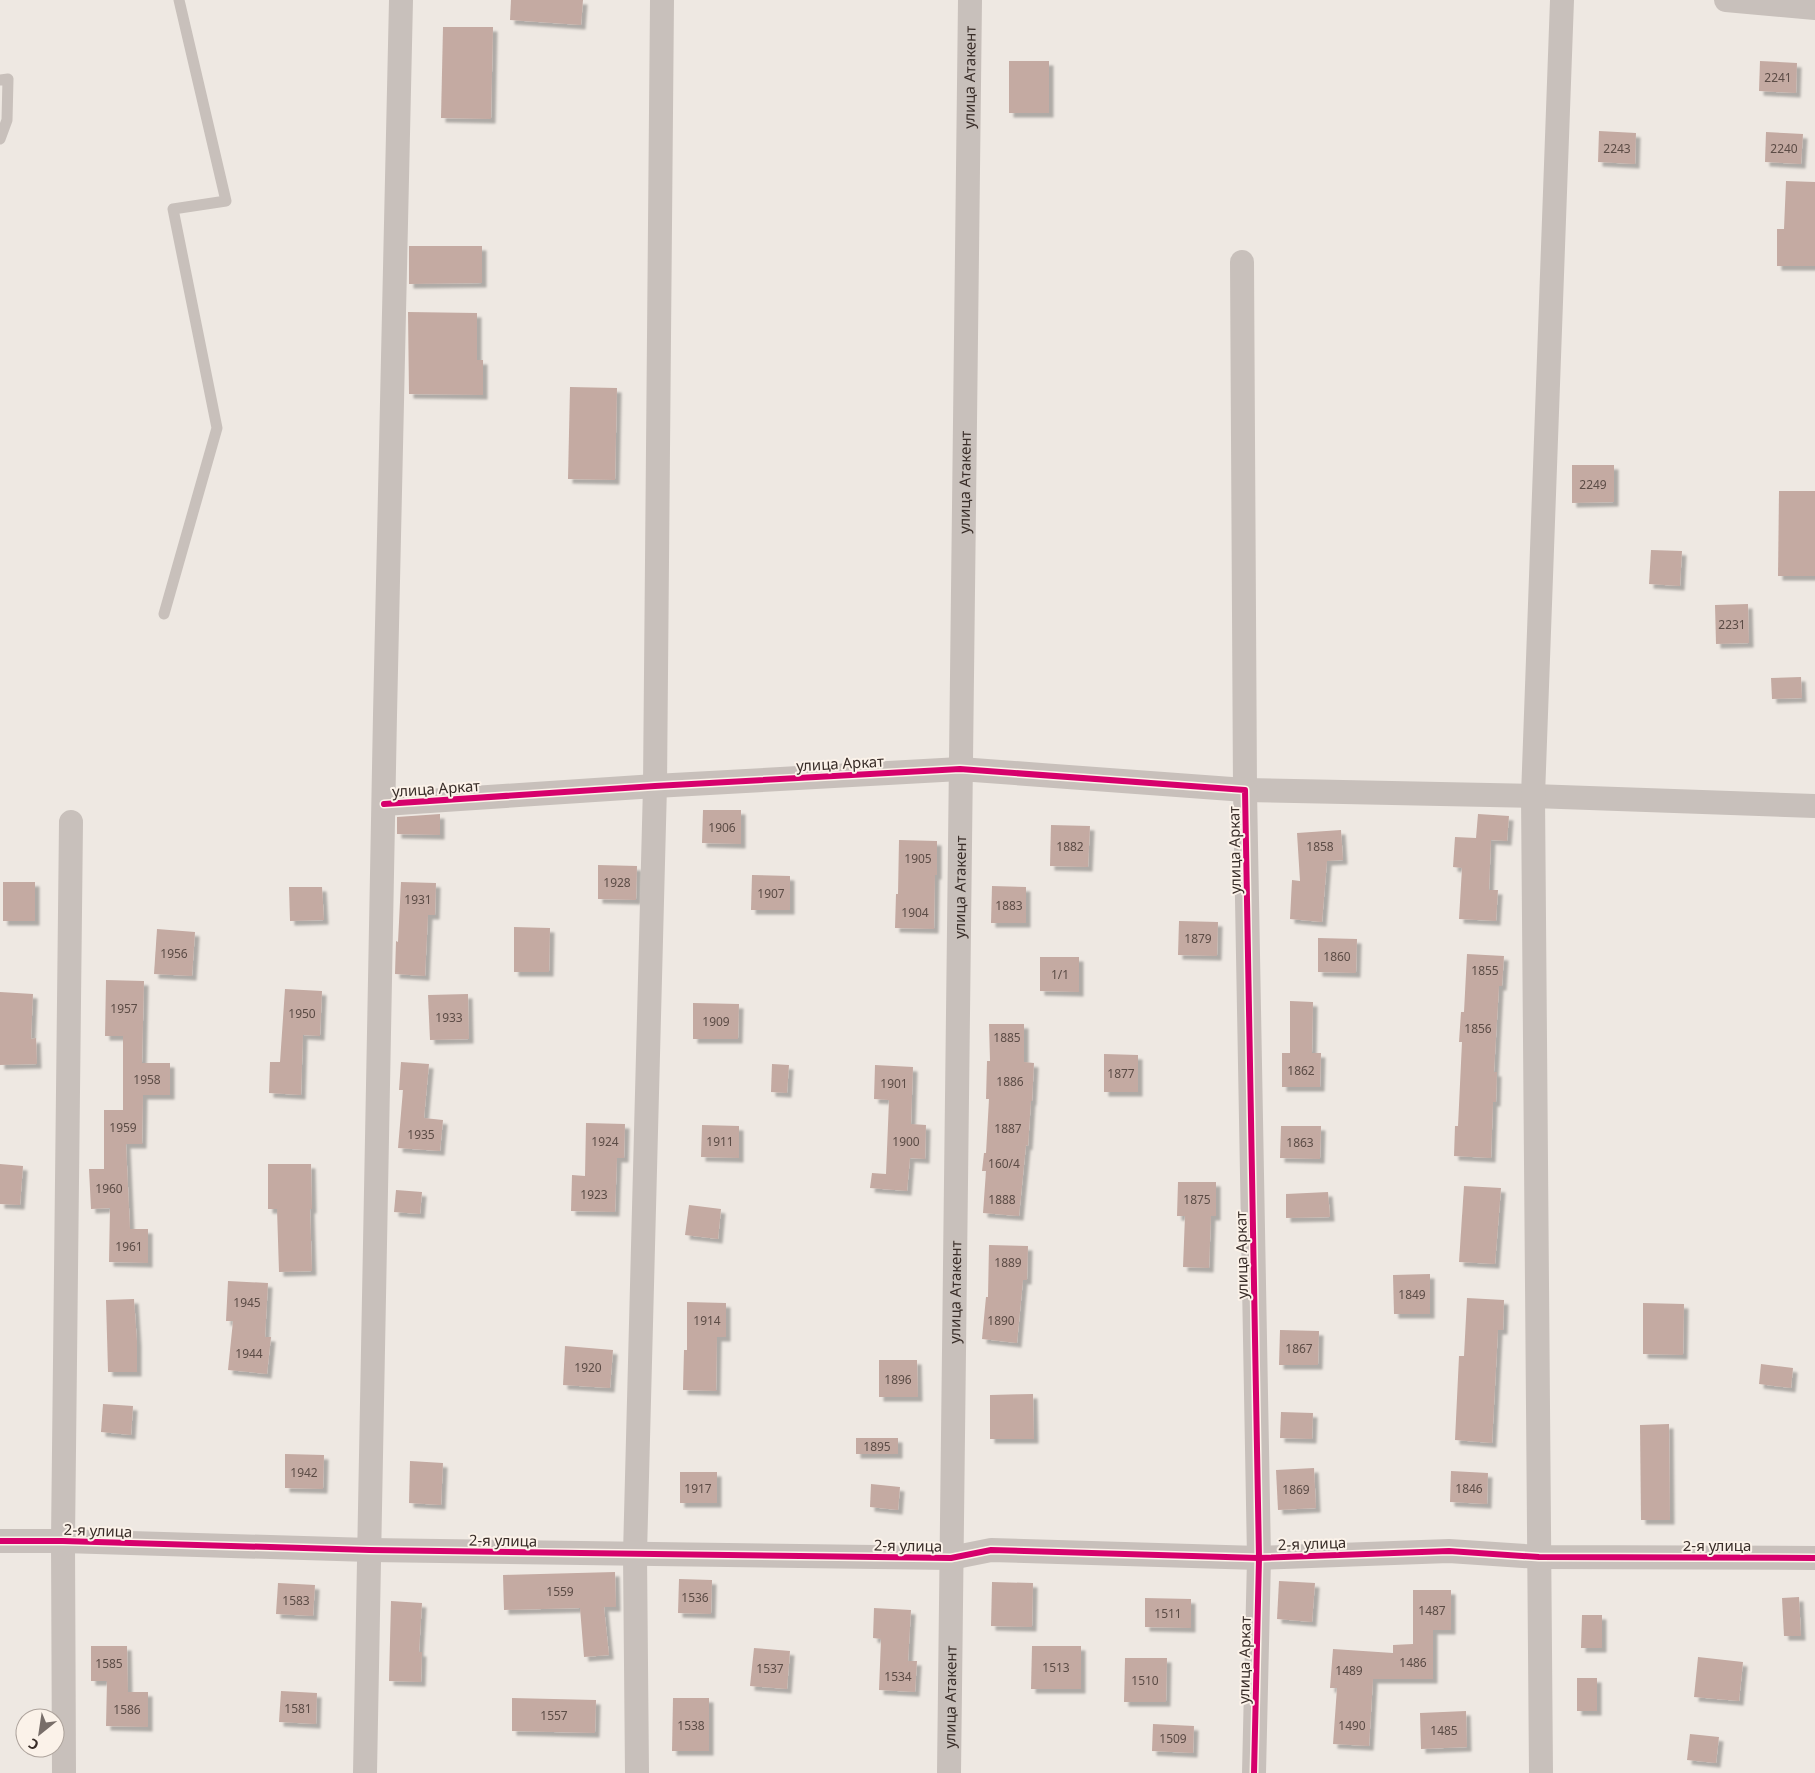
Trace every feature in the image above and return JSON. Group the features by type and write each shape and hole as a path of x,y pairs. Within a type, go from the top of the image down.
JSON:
{"street":[{"path":"364,1773 401,0"},
{"path":"637,1773 635,1554 655,786 662,0"},
{"name":"улица Атакент","path":"949,1773 970,0"},
{"path":"1726,0 1815,8"},
{"path":"1541,1773 1533,796 1565,4"},
{"path":"1242,262 1245,790 1533,796 1815,806"},
{"name":"улица Аркат","path":"384,804 655,786 960,769 1245,790 1259,1558 1254,1773"},
{"path":"64,1773 64,1541 71,822"},
{"name":"2-я улица","path":"0,1541 64,1541 370,1550 951,1558 992,1550 1259,1558 1449,1551 1539,1557 1815,1558"}],"lane":[{"path":"164,614 217,428 173,209 226,201 179,0"},
{"path":"0,80 8,79 6,120 0,139"}],"building":[{"path":"511,0 583,0 581,25 510,20"},
{"path":"443,27 493,27 491,119 441,118"},
{"path":"1009,61 1049,61 1049,113 1009,113"},
{"path":"1760,61 1797,63 1796,93 1759,91"},
{"path":"1599,131 1636,133 1635,164 1598,162"},
{"path":"1766,132 1803,134 1801,164 1765,162"},
{"path":"1786,181 1815,182 1815,266 1777,266 1777,229 1784,229"},
{"path":"409,246 482,246 482,283 409,284"},
{"path":"408,312 477,313 477,360 483,360 483,395 409,394"},
{"path":"570,387 617,388 615,480 568,479"},
{"path":"1572,465 1614,465 1614,502 1572,503"},
{"path":"1779,491 1815,491 1815,576 1778,576"},
{"path":"1651,550 1682,551 1680,586 1649,584"},
{"path":"1748,604 1749,643 1716,644 1715,605"},
{"path":"1801,677 1802,698 1772,699 1771,678"},
{"path":"703,810 741,810 741,844 702,843"},
{"path":"440,814 440,835 397,834 397,817"},
{"path":"1478,814 1509,816 1507,841 1491,840 1489,890 1498,890 1496,921 1459,919 1462,868 1453,867 1455,837 1476,838"},
{"path":"1051,825 1090,826 1088,867 1050,866"},
{"path":"1341,830 1343,860 1327,861 1322,922 1290,919 1292,880 1300,881 1297,833"},
{"path":"899,840 937,841 934,929 895,928"},
{"path":"598,865 637,866 636,900 598,899"},
{"path":"752,875 790,876 790,910 751,910"},
{"path":"3,882 35,882 35,921 3,921"},
{"path":"401,882 436,883 435,915 428,915 425,976 395,974"},
{"path":"992,886 1026,887 1026,923 991,923"},
{"path":"289,887 322,887 324,920 290,921"},
{"path":"1179,921 1218,922 1217,956 1178,955"},
{"path":"514,927 550,928 549,972 514,972"},
{"path":"157,929 195,932 192,976 154,974"},
{"path":"1318,938 1357,939 1356,973 1318,972"},
{"path":"1467,954 1504,956 1502,986 1499,986 1494,1072 1497,1072 1496,1102 1493,1102 1491,1158 1454,1156 1455,1126 1458,1126 1462,1042 1459,1042 1461,1012 1464,1012"},
{"path":"1040,957 1079,957 1079,992 1040,991"},
{"path":"106,980 144,981 142,1063 170,1063 170,1095 143,1095 142,1144 126,1144 130,1229 148,1229 148,1263 109,1262 110,1208 91,1209 89,1169 104,1169 104,1110 123,1110 123,1036 105,1036"},
{"path":"285,989 322,991 320,1036 303,1035 301,1095 269,1093 270,1062 280,1062"},
{"path":"0,992 33,994 31,1039 36,1038 37,1064 0,1065"},
{"path":"468,994 469,1039 430,1040 428,995"},
{"path":"1290,1001 1313,1002 1312,1053 1321,1053 1320,1087 1282,1087 1282,1053 1290,1053"},
{"path":"693,1003 739,1004 738,1039 693,1039"},
{"path":"989,1024 1024,1024 1024,1062 1034,1063 1028,1146 1026,1145 1019,1216 983,1213 986,1171 982,1171 984,1153 986,1153 989,1099 986,1099 987,1061 990,1061"},
{"path":"1104,1054 1138,1055 1138,1092 1104,1092"},
{"path":"401,1062 429,1064 424,1118 443,1120 440,1151 398,1148 403,1090 399,1090"},
{"path":"772,1064 789,1065 787,1093 771,1092"},
{"path":"875,1065 913,1067 911,1124 926,1125 925,1159 910,1158 907,1191 870,1188 872,1173 886,1174 889,1100 874,1099"},
{"path":"586,1123 625,1124 624,1158 617,1158 615,1212 571,1211 572,1175 585,1176"},
{"path":"702,1125 739,1126 739,1158 701,1157"},
{"path":"1281,1126 1321,1126 1320,1159 1280,1158"},
{"path":"0,1164 23,1166 20,1205 0,1204"},
{"path":"268,1164 311,1164 312,1271 279,1272 277,1209 268,1209"},
{"path":"1178,1182 1216,1182 1216,1216 1211,1216 1209,1268 1183,1267 1185,1216 1177,1216"},
{"path":"1464,1186 1501,1188 1495,1264 1459,1262"},
{"path":"396,1190 422,1192 420,1214 394,1212"},
{"path":"1328,1192 1330,1217 1286,1218 1286,1194"},
{"path":"689,1205 721,1209 718,1239 685,1235"},
{"path":"989,1245 1028,1246 1027,1280 1023,1280 1017,1343 982,1339 986,1297 988,1297"},
{"path":"1430,1274 1430,1314 1394,1314 1393,1275"},
{"path":"228,1281 268,1283 265,1337 271,1337 267,1374 228,1370 233,1321 226,1321"},
{"path":"1467,1298 1504,1300 1503,1330 1498,1330 1492,1443 1455,1440 1459,1356 1464,1356"},
{"path":"134,1299 137,1372 108,1372 106,1300"},
{"path":"687,1302 726,1303 726,1337 717,1337 716,1391 683,1390 684,1350 687,1350"},
{"path":"1643,1303 1684,1304 1683,1355 1643,1354"},
{"path":"1280,1330 1319,1331 1318,1365 1279,1365"},
{"path":"565,1346 613,1350 610,1388 563,1385"},
{"path":"879,1360 917,1360 918,1397 879,1397"},
{"path":"1761,1364 1793,1368 1791,1388 1759,1384"},
{"path":"1033,1394 1034,1439 990,1439 990,1395"},
{"path":"103,1404 133,1406 131,1435 101,1432"},
{"path":"1281,1412 1313,1413 1312,1439 1280,1438"},
{"path":"1669,1424 1670,1520 1641,1520 1640,1425"},
{"path":"856,1438 898,1438 898,1454 856,1454"},
{"path":"285,1454 324,1455 323,1489 285,1488"},
{"path":"410,1461 443,1463 441,1505 409,1503"},
{"path":"1314,1468 1316,1508 1278,1510 1276,1470"},
{"path":"1451,1471 1488,1473 1487,1504 1450,1502"},
{"path":"680,1472 717,1472 717,1503 680,1503"},
{"path":"871,1484 900,1487 898,1510 870,1507"},
{"path":"615,1572 616,1607 604,1607 609,1655 584,1657 580,1608 504,1610 503,1575"},
{"path":"679,1579 712,1580 711,1614 678,1613"},
{"path":"1279,1581 1315,1583 1312,1622 1277,1619"},
{"path":"992,1582 1033,1583 1032,1627 991,1626"},
{"path":"278,1583 315,1585 313,1616 276,1614"},
{"path":"1413,1590 1451,1590 1451,1630 1433,1630 1433,1679 1373,1679 1369,1746 1333,1744 1337,1688 1330,1688 1333,1649 1393,1653 1393,1645 1413,1644"},
{"path":"1799,1597 1801,1636 1784,1636 1782,1598"},
{"path":"1145,1598 1191,1599 1191,1628 1145,1627"},
{"path":"391,1601 422,1603 419,1652 422,1652 421,1682 389,1681"},
{"path":"874,1608 911,1610 908,1661 917,1661 915,1692 879,1690 881,1639 873,1638"},
{"path":"1582,1615 1602,1615 1602,1648 1581,1648"},
{"path":"91,1646 127,1646 128,1692 148,1692 148,1727 106,1726 107,1681 91,1681"},
{"path":"1032,1646 1081,1646 1081,1689 1031,1689"},
{"path":"754,1648 790,1651 787,1689 750,1686"},
{"path":"1698,1657 1743,1662 1739,1701 1694,1697"},
{"path":"1125,1658 1167,1658 1166,1702 1124,1702"},
{"path":"1577,1678 1597,1678 1597,1711 1577,1711"},
{"path":"281,1691 317,1693 316,1724 279,1722"},
{"path":"512,1698 596,1700 595,1733 512,1731"},
{"path":"673,1698 709,1698 709,1751 672,1751"},
{"path":"1466,1711 1467,1747 1421,1749 1420,1713"},
{"path":"1153,1724 1194,1726 1193,1753 1152,1751"},
{"path":"1690,1734 1719,1737 1716,1763 1687,1760"}],"cycle path":[{"path":"384,804 655,786 960,769 1245,790 1259,1558 1254,1773"},
{"path":"0,1541 63,1541 370,1550 951,1558 991,1550 1259,1558 1449,1551 1539,1557 1815,1558"}]}
